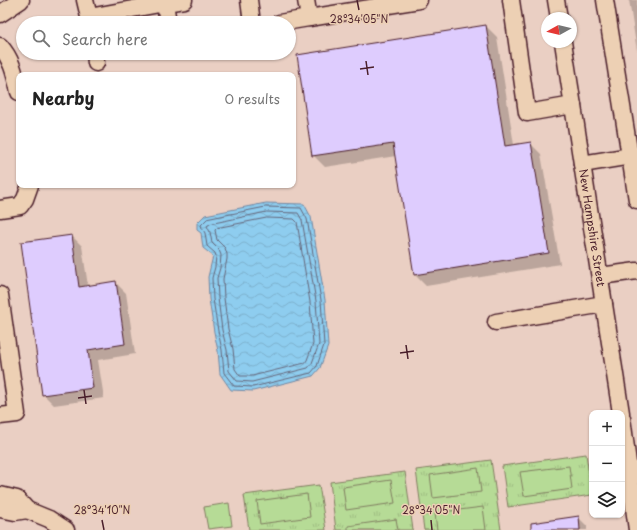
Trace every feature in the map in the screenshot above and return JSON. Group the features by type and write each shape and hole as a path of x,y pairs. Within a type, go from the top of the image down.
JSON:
{"street":[{"path":"0,14 21,0"},
{"path":"85,0 89,16"},
{"path":"106,16 165,1 184,0"},
{"path":"249,0 251,16"},
{"path":"306,0 309,18"},
{"path":"296,20 419,0"},
{"path":"511,0 528,113 573,105"},
{"path":"556,0 558,12"},
{"path":"605,0 634,156 637,200"},
{"path":"165,1 167,16"},
{"path":"0,46 12,65 16,80"},
{"name":"New Hampshire Street","path":"564,48 621,410"},
{"path":"582,164 634,156"},
{"path":"0,209 20,206 25,199 29,188"},
{"path":"600,276 637,270"},
{"path":"0,295 17,414 0,416"},
{"path":"496,322 604,304"},
{"path":"625,440 637,530"},
{"path":"0,495 17,500 27,510 49,519 66,530"},
{"path":"0,509 15,512 27,510"}],"green space":[{"path":"586,454 589,474 589,495 508,507 502,466"},
{"path":"491,460 501,530 424,530 416,470"},
{"path":"569,466 572,489 524,496 520,472"},
{"path":"478,468 481,492 433,498 430,475"},
{"path":"405,472 413,530 336,530 330,482"},
{"path":"391,480 395,503 346,510 343,487"},
{"path":"319,485 326,530 249,530 244,495"},
{"path":"307,494 310,517 260,524 257,501"},
{"path":"229,503 232,526 208,529 204,507"},
{"path":"483,507 486,530 437,530 435,513"},
{"path":"396,519 398,530 348,530 348,526"}],"water":[{"path":"266,203 304,204 311,217 325,300 328,346 320,368 313,376 253,391 231,390 220,374 218,351 209,299 208,277 213,256 203,248 201,233 197,230 197,223 205,215"}],"building":[{"path":"486,25 505,146 531,142 549,253 414,275 393,144 312,156 297,55"},
{"path":"72,235 79,287 116,281 125,344 88,350 93,388 42,395 21,242"},
{"path":"579,516 580,530 531,530 531,523"}]}
